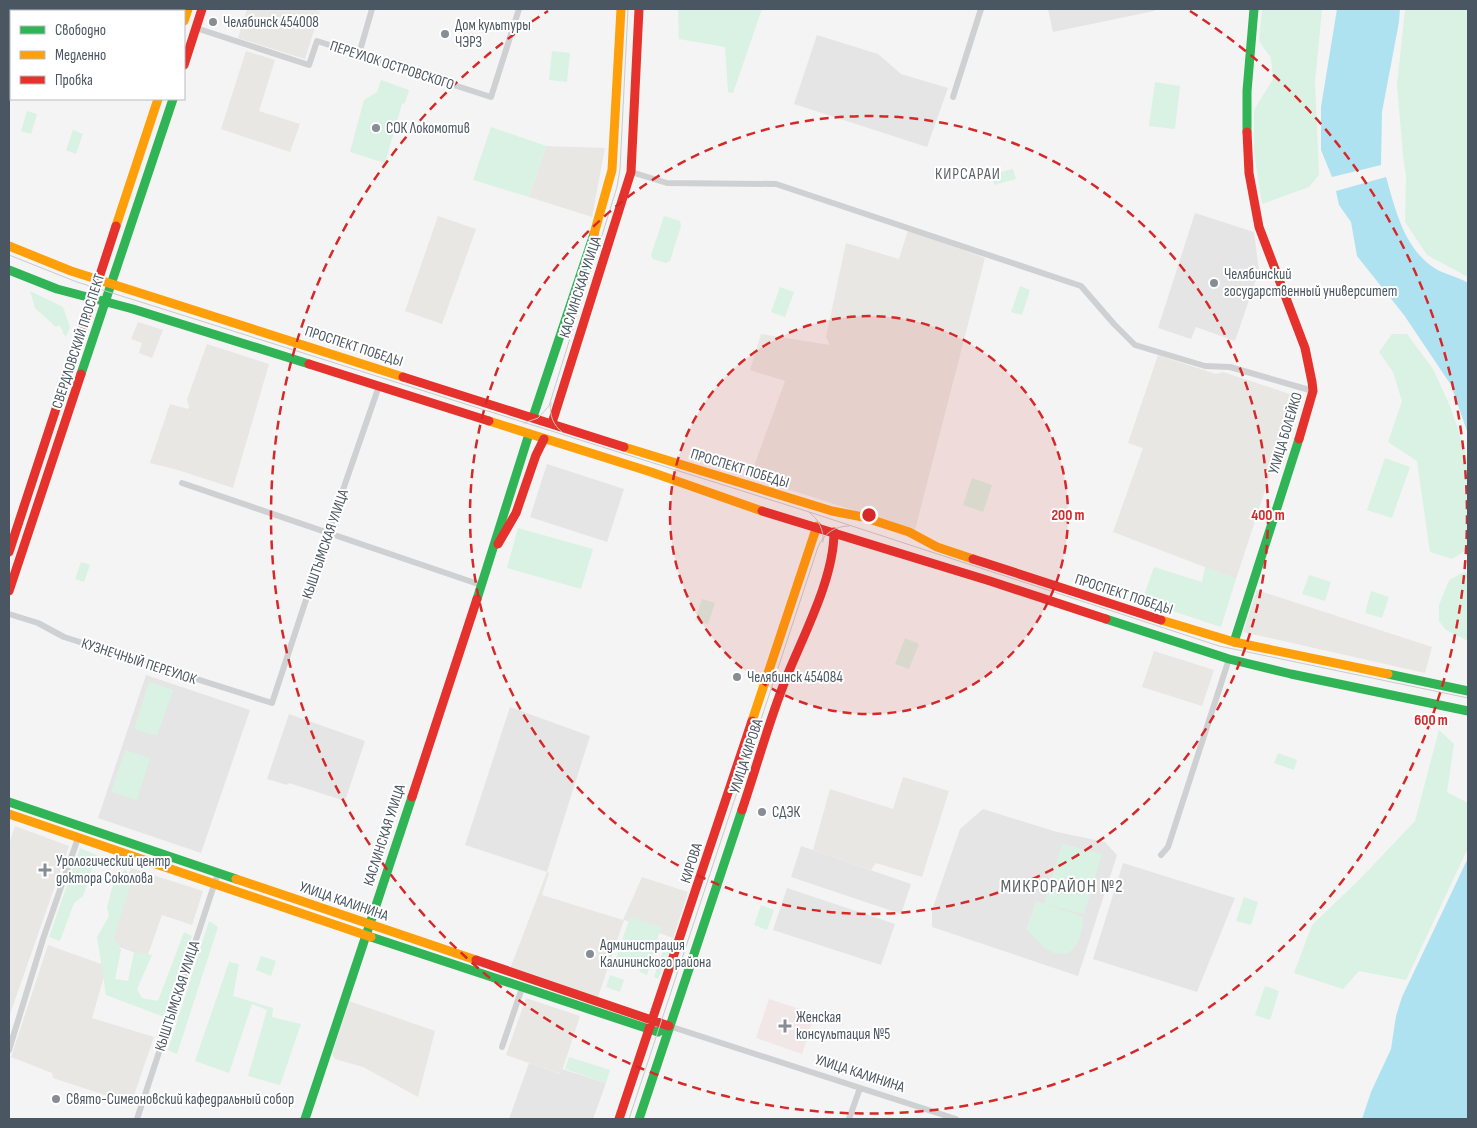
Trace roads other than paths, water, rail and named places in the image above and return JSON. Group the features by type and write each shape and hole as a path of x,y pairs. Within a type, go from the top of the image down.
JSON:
{"main road":[{"path":"185,62 202,9"},
{"name":"КАСЛИНСКАЯ УЛИЦА","path":"305,1119 490,560 533,417 602,214 612,170 621,9"},
{"name":"КАСЛИНСКАЯ УЛИЦА","path":"490,560 516,513 536,454 552,423 631,172 639,9"},
{"name":"УЛИЦА БОЛЕЙКО","path":"1229,659 1251,585 1305,422 1312,391 1306,348 1259,227 1248,174 1245,114 1254,9"},
{"name":"СВЕРДЛОВСКИЙ ПРОСПЕКТ","path":"9,552 158,100"},
{"name":"СВЕРДЛОВСКИЙ ПРОСПЕКТ","path":"9,591 173,100"},
{"name":"ПРОСПЕКТ ПОБЕДЫ","path":"9,246 98,280 552,423 1229,659 1467,711"},
{"name":"ПРОСПЕКТ ПОБЕДЫ","path":"9,270 57,290 92,298 181,324 650,472 728,500 817,526 863,517 909,532 937,547 1136,613 1234,642 1468,690"},
{"path":"817,526 834,522"},
{"name":"УЛИЦА КИРОВА","path":"639,1119 786,678 804,638 834,551 834,522"},
{"name":"КИРОВА","path":"619,1119 817,526"},
{"name":"УЛИЦА КАЛИНИНА","path":"9,802 369,924 651,1025"},
{"name":"УЛИЦА КАЛИНИНА","path":"9,814 522,988 651,1025 669,1026"}],"street":[{"path":"359,54 372,9"},
{"name":"ПЕРЕУЛОК ОСТРОВСКОГО","path":"196,28 310,65 317,41 491,97 519,9"},
{"path":"952,98 981,9"},
{"path":"631,172 667,183 776,184 1081,286 1135,346 1206,366 1230,366 1312,391"},
{"name":"КЫШТЫМСКАЯ УЛИЦА","path":"272,703 328,532 379,386"},
{"path":"182,483 481,585"},
{"name":"КУЗНЕЧНЫЙ ПЕРЕУЛОК","path":"9,614 38,623 64,637 272,703"},
{"name":"УЛИЦА БОЛЕЙКО","path":"1161,855 1168,847 1229,659"},
{"path":"9,1050 43,939 78,838"},
{"name":"КЫШТЫМСКАЯ УЛИЦА","path":"137,1119 218,873"},
{"path":"502,1047 522,988"},
{"name":"УЛИЦА КАЛИНИНА","path":"669,1026 956,1119"},
{"path":"849,1119 860,1088"}],"water":[{"path":"1337,9 1400,9 1382,112 1381,165 1332,177 1321,150 1321,107"},
{"path":"1386,177 1401,225 1413,247 1434,268 1468,283 1468,434 1451,385 1404,315 1357,256 1351,222 1339,205 1336,191"},
{"path":"1468,858 1468,1119 1362,1119 1371,1092 1391,1049 1396,1016 1402,997"}],"tram line":[{"path":"524,423 538,418 549,406 617,187 620,169 628,9"},
{"path":"9,255 77,282 803,510 1219,646 1468,698"},
{"path":"551,403 552,420 563,433"},
{"path":"809,512 816,518 820,526 823,533 823,542"},
{"path":"629,1119 818,547 823,538 834,529 849,526"}],"place":[{"name":"Челябинск 454008","path":"213,22"},
{"name":"Дом культуры ЧЭРЗ","path":"445,34"},
{"name":"СОК Локомотив","path":"376,128"},
{"name":"Челябинский государственный университет","path":"1214,283"},
{"name":"Челябинск 454084","path":"737,677"},
{"name":"СДЭК","path":"762,812"},
{"name":"Урологический центр доктора Соколова","path":"45,870"},
{"name":"Администрация Калининского района","path":"590,954"},
{"name":"Женская консультация №5","path":"785,1026"},
{"name":"Свято-Симеоновский кафедральный собор","path":"56,1099"}],"district":[{"name":"КИРСАРАИ","path":"968,173"},
{"name":"МИКРОРАЙОН №2","path":"1062,886"}]}
